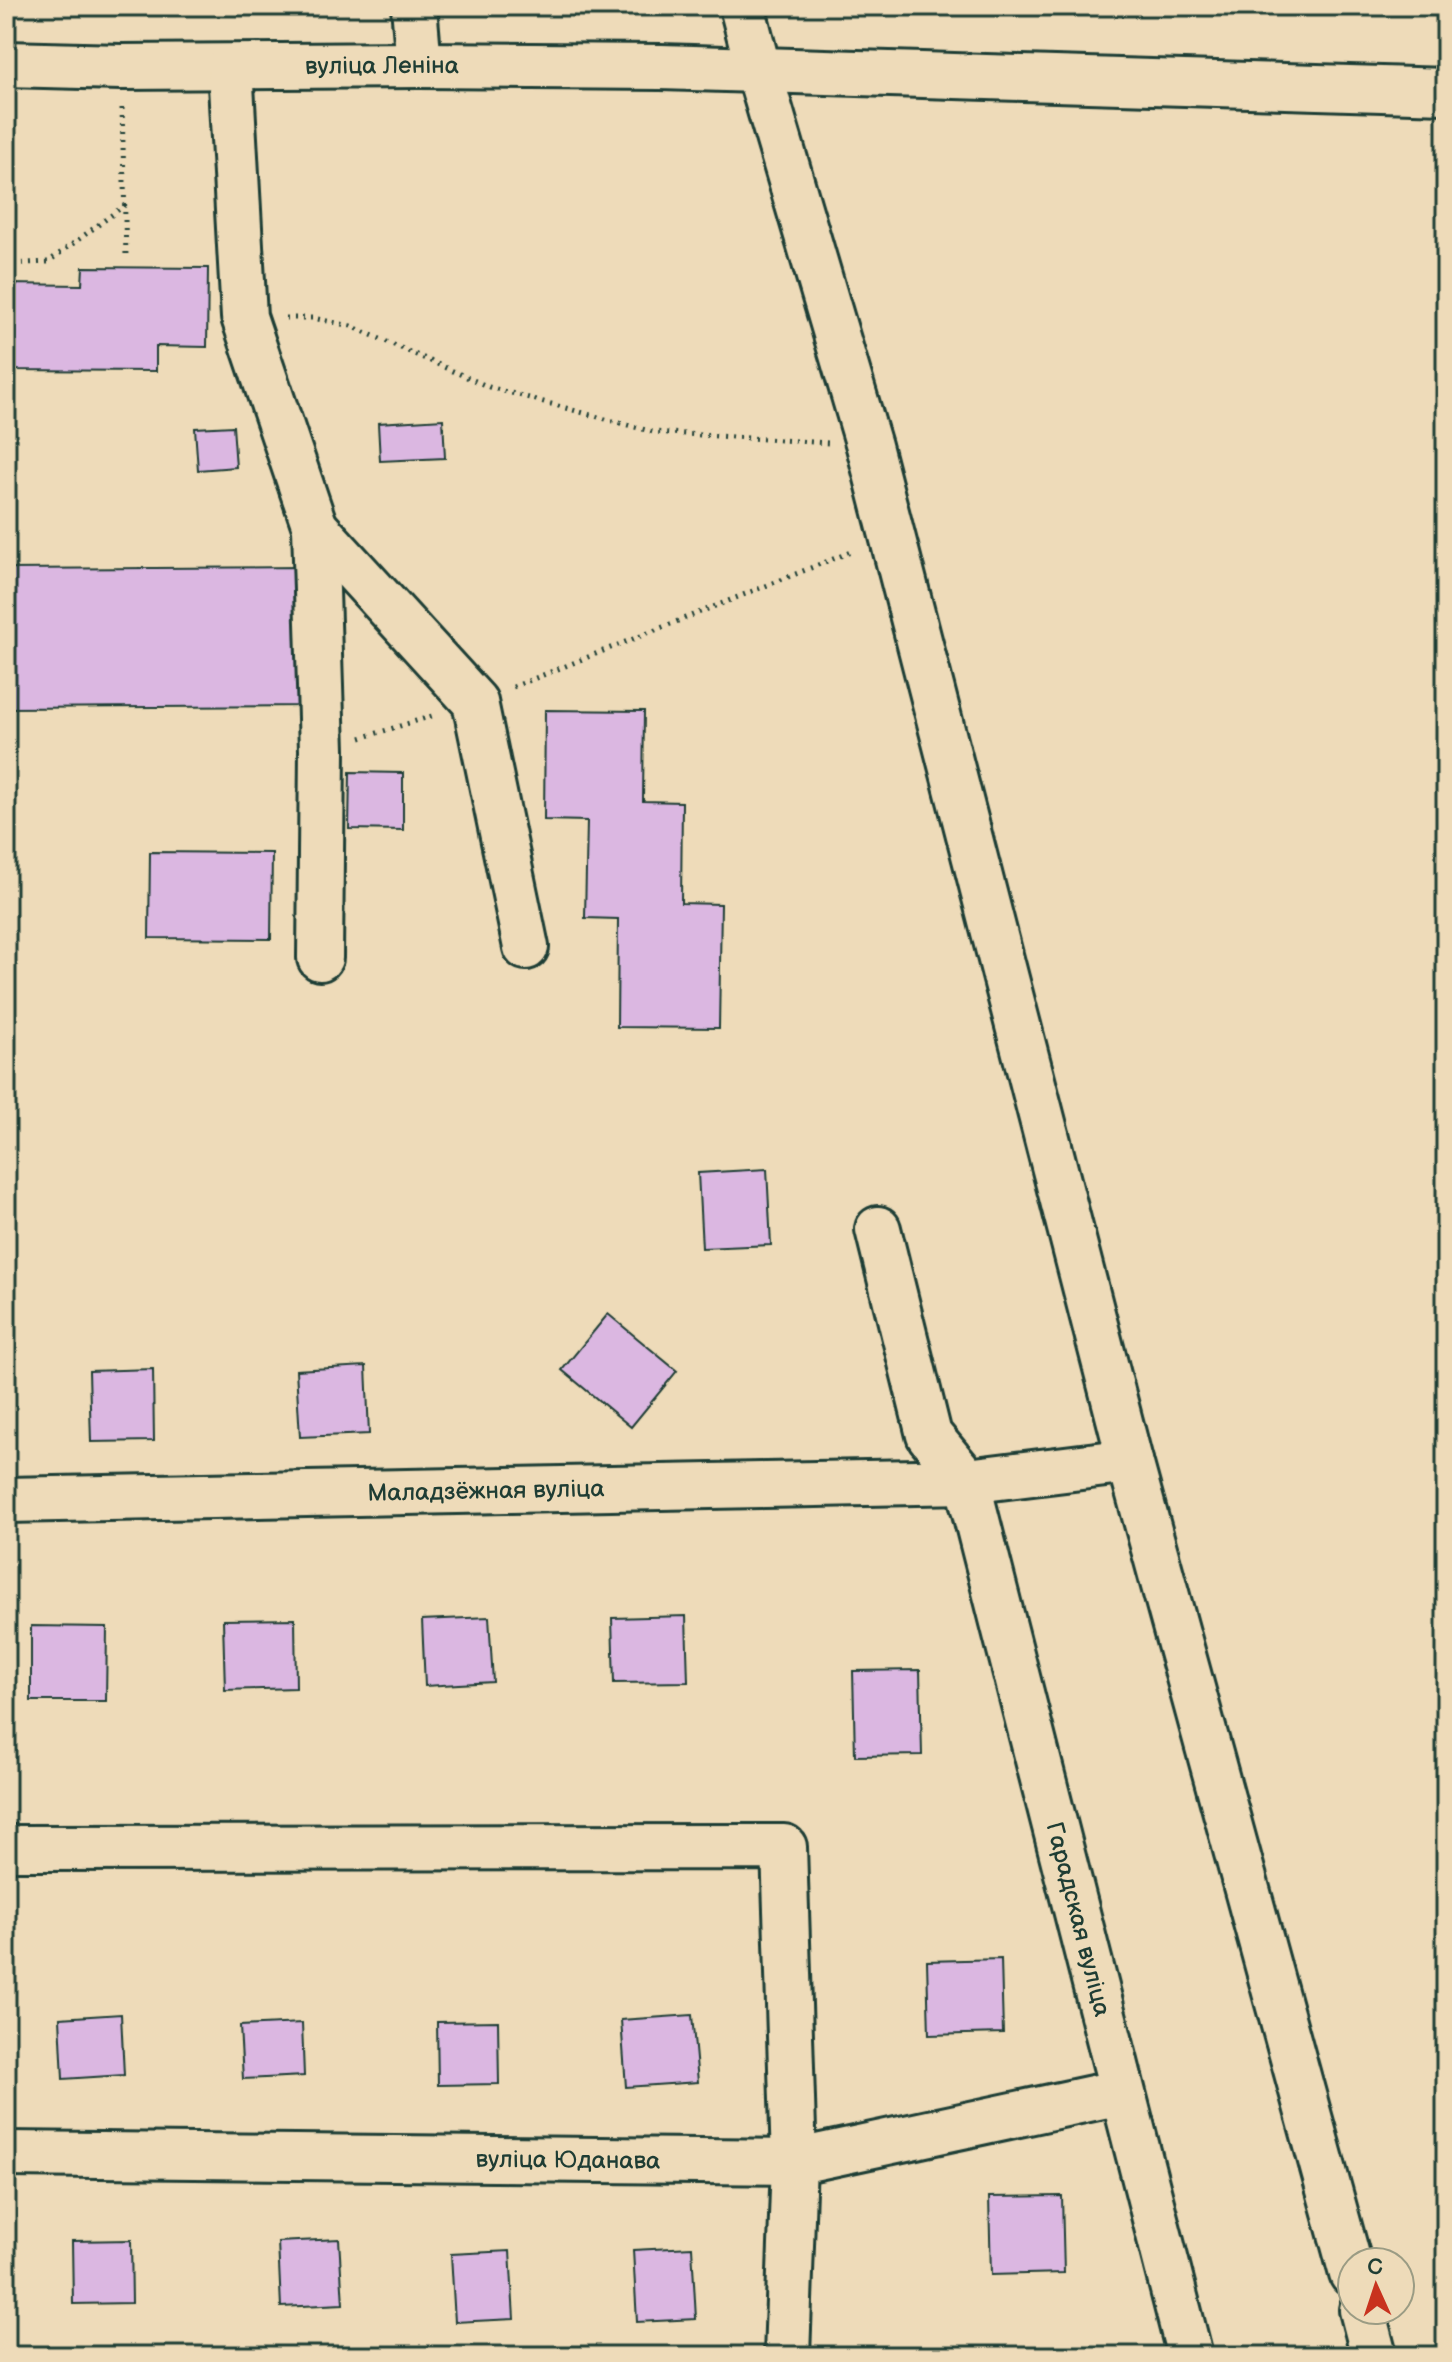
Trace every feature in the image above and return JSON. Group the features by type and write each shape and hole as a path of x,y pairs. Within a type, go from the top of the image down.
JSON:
{"street":[{"path":"414,6 419,65"},
{"path":"742,6 869,446 1130,1461 1344,2246"},
{"name":"вуліца Леніна","path":"6,64 121,67 661,67 1446,91"},
{"path":"230,67 244,317 315,527 322,750 320,958"},
{"path":"315,527 475,702 526,947"},
{"path":"878,1229 929,1435 967,1481"},
{"name":"Маладзёжная вуліца","path":"6,1500 967,1481 1130,1461"},
{"name":"Гарадская вуліца","path":"967,1481 1190,2356"},
{"path":"6,1848 784,1847 794,2162 787,2356"},
{"name":"вуліца Юданава","path":"6,2154 794,2162 1121,2092"},
{"path":"1366,2326 1374,2356"}],"path":[{"path":"121,67 126,256"},
{"path":"6,264 48,262 125,205"},
{"path":"244,317 313,318 351,326 489,387 653,432 869,446"},
{"path":"322,750 475,702 892,536"}],"building":[{"path":"83,267 208,268 207,347 156,346 156,371 6,370 6,284 82,285"},
{"path":"443,419 445,458 380,461 378,423"},
{"path":"233,426 236,467 198,470 195,428"},
{"path":"303,567 304,706 6,708 6,569"},
{"path":"545,710 644,711 643,801 682,802 681,903 721,904 719,1028 617,1027 618,919 585,918 587,821 544,820"},
{"path":"350,772 403,773 403,830 349,829"},
{"path":"150,852 272,853 271,939 149,938"},
{"path":"767,1169 771,1245 702,1248 698,1173"},
{"path":"608,1314 677,1371 631,1427 562,1370"},
{"path":"366,1366 369,1434 300,1437 296,1370"},
{"path":"153,1369 154,1441 91,1442 89,1371"},
{"path":"686,1616 688,1682 614,1683 612,1618"},
{"path":"489,1617 493,1682 425,1686 422,1620"},
{"path":"295,1619 296,1688 225,1690 223,1620"},
{"path":"31,1626 107,1627 106,1701 31,1701"},
{"path":"920,1670 922,1755 855,1756 853,1671"},
{"path":"1001,1959 1003,2033 929,2035 927,1961"},
{"path":"121,2014 124,2075 63,2079 60,2018"},
{"path":"692,2015 698,2082 626,2087 621,2020"},
{"path":"498,2021 499,2084 438,2085 437,2022"},
{"path":"302,2023 304,2076 243,2079 240,2026"},
{"path":"1062,2196 1064,2273 991,2275 989,2197"},
{"path":"339,2239 343,2304 281,2307 278,2242"},
{"path":"131,2240 132,2303 73,2304 72,2241"},
{"path":"692,2247 696,2319 637,2322 633,2250"},
{"path":"510,2251 514,2319 455,2322 451,2254"}]}
